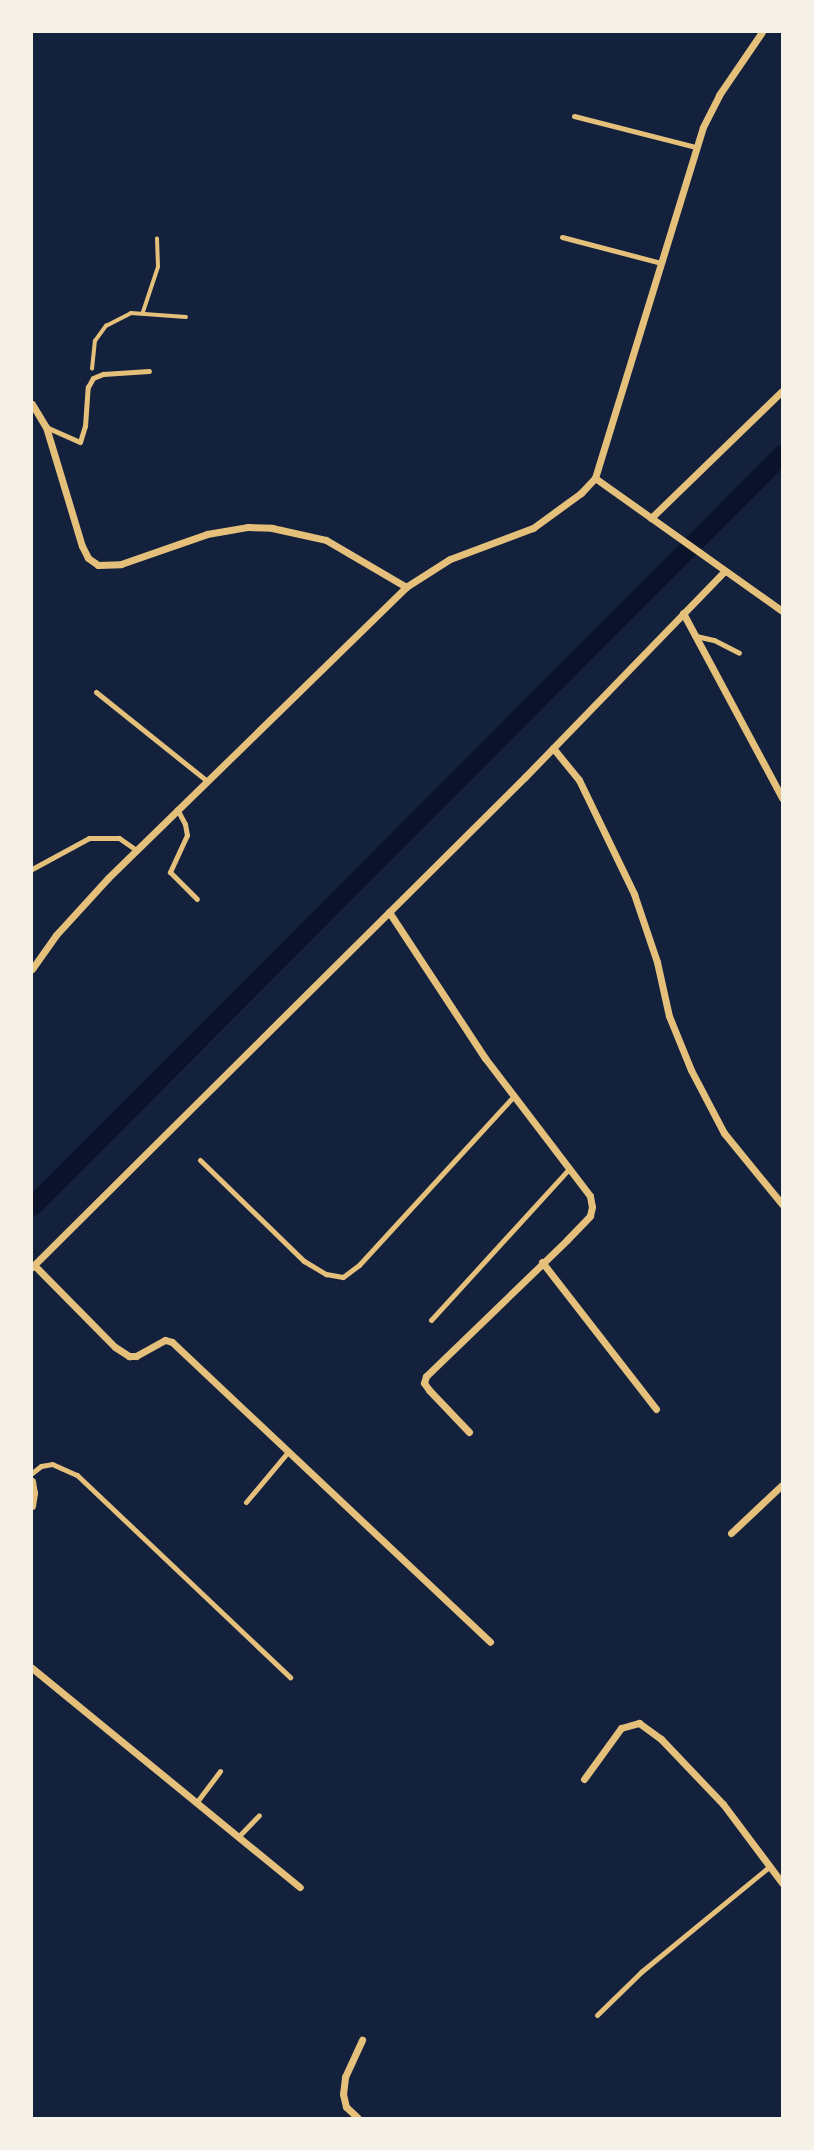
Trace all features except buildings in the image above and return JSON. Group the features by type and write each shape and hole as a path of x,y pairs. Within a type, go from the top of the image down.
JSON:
{"street":[{"path":"32,969 56,935 136,850 406,587 450,559 534,528 581,493 595,478 696,147 719,95 762,32"},
{"path":"651,518 782,391"},
{"path":"32,404 46,427 82,546 88,558 98,565 121,564 207,534 248,527 272,528 326,540 406,587"},
{"path":"595,478 782,611"},
{"path":"490,1642 172,1342 165,1340 136,1356 130,1356 115,1347 33,1266 553,748 724,572"},
{"path":"683,613 782,798"},
{"path":"553,748 579,780 634,894 657,962 669,1017 691,1070 724,1133 782,1204"},
{"path":"389,912 485,1058 590,1196 590,1216 426,1376 424,1383 429,1390 469,1432"},
{"path":"542,1262 656,1409"},
{"path":"32,1481 32,1506"},
{"path":"731,1533 782,1485"},
{"path":"32,1668 300,1887"},
{"path":"584,1779 621,1728 639,1723 661,1739 723,1804 782,1883"},
{"path":"358,2119 346,2106 343,2094 345,2077 362,2040"}],"lane":[{"path":"575,116 696,147"},
{"path":"562,237 661,263"},
{"path":"46,427 80,442 85,426 88,387 93,378 103,374 149,371"},
{"path":"695,636 713,640 739,653"},
{"path":"96,692 206,780"},
{"path":"177,809 187,835 170,872 197,899"},
{"path":"32,869 89,838 119,838 136,850"},
{"path":"200,1160 304,1261 326,1274 343,1277 359,1265 514,1096"},
{"path":"431,1320 569,1169"},
{"path":"246,1502 288,1452"},
{"path":"32,1473 41,1466 52,1464 77,1475 290,1677"},
{"path":"196,1803 220,1772"},
{"path":"238,1837 259,1815"},
{"path":"597,2015 640,1972 769,1866"}],"path":[{"path":"143,312 158,267 158,239"},
{"path":"93,378 91,357 95,341 106,326 131,313 186,317"}],"waterway":[{"path":"32,1206 782,454"}]}
